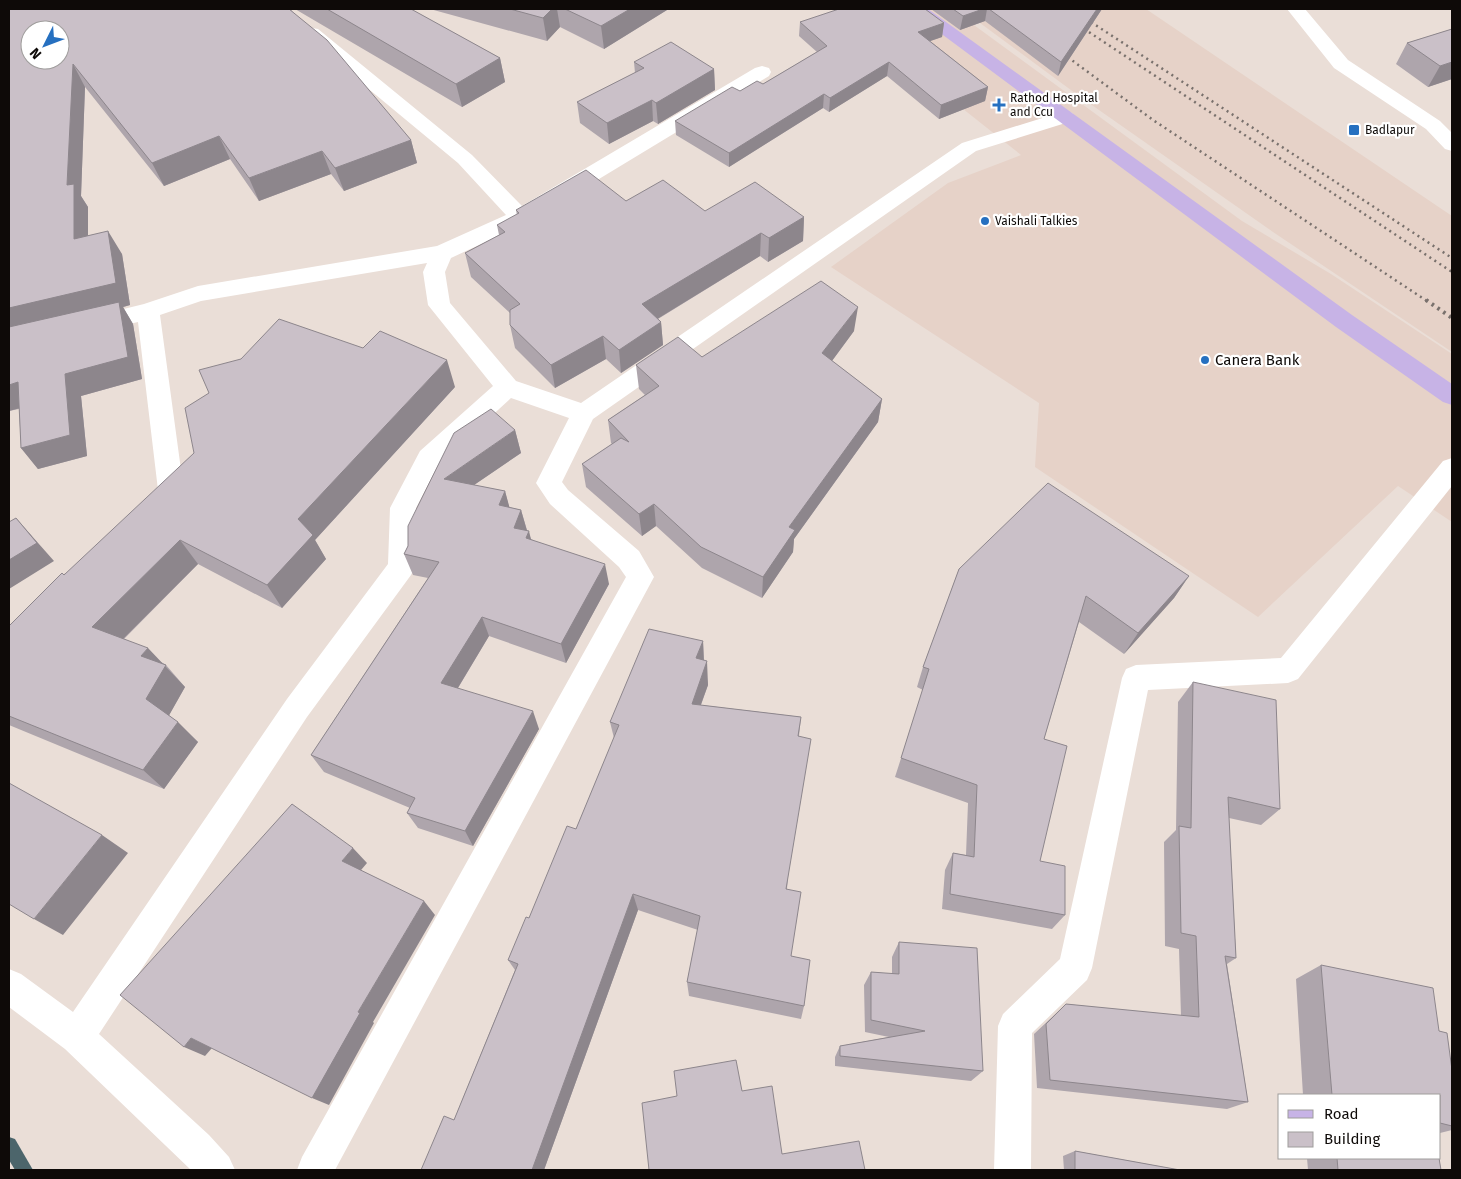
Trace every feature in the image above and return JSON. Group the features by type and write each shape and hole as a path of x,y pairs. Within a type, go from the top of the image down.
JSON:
{"main road":[{"path":"917,9 1161,185 1344,321 1452,396"}],"street":[{"path":"1296,9 1341,64 1433,125 1452,144"},
{"path":"295,19 465,159 520,217"},
{"path":"74,328 148,312 198,294 442,253 520,217 762,72"},
{"path":"315,1170 640,577 629,559 559,497 549,483 584,413 969,147 1065,117"},
{"path":"442,253 434,272 439,305 506,387 584,413"},
{"path":"139,527 154,514 171,492 148,312"},
{"path":"78,1036 297,708 401,567 403,508 429,458 506,387"},
{"path":"1012,1170 1015,1026 1075,968 1136,678 1288,670 1452,468"},
{"path":"9,986 78,1036 216,1170"}],"shaded area":[{"path":"837,9 952,9 1242,221 1331,274 1452,354 1452,522 1398,486 1258,617 1035,467 1039,403 831,267 948,183 1021,155"},
{"path":"961,9 1146,9 1452,216 1452,352 1273,232 1079,96"}],"building":[{"path":"9,9 289,9 327,40 411,140 335,168 322,151 249,178 219,136 152,163 73,64 67,185 74,184 74,239 108,231 116,283 9,308"},
{"path":"327,9 411,9 500,58 456,84"},
{"path":"510,9 552,9 543,18"},
{"path":"565,9 630,9 601,26"},
{"path":"839,9 925,9 944,23 918,32 988,87 941,105 889,62 830,98 824,94 729,153 675,121 732,87 740,91 757,81 763,84 827,46 800,22"},
{"path":"953,9 983,9 963,16"},
{"path":"989,9 1097,9 1061,62"},
{"path":"1452,29 1452,62 1440,66 1407,43"},
{"path":"671,42 714,69 656,103 652,100 607,123 577,102 644,68 634,62"},
{"path":"586,170 626,201 663,180 705,211 755,182 804,217 769,238 761,233 642,304 661,322 619,350 603,336 551,365 510,325 510,310 520,304 465,253 505,232 497,225 519,213 516,210"},
{"path":"821,281 858,307 822,353 882,399 789,527 795,530 763,577 701,547 654,504 639,514 582,464 621,438 629,442 608,420 659,386 636,365 678,337 702,357"},
{"path":"119,302 128,357 65,374 70,435 21,448 18,382 9,385 9,327"},
{"path":"279,319 363,348 380,331 447,360 298,519 313,535 267,585 180,540 92,627 148,648 141,656 166,665 146,699 178,722 143,770 9,716 9,626 62,573 64,575 194,453 185,408 209,393 199,370 241,359"},
{"path":"491,409 515,430 444,479 505,491 499,505 521,510 514,528 529,531 526,538 605,564 561,644 482,617 441,683 533,711 465,831 407,813 415,798 311,755 439,562 404,554 408,546 408,526 454,433"},
{"path":"1048,483 1189,576 1138,633 1086,596 1044,739 1067,746 1040,861 1065,866 1065,915 950,894 953,853 974,857 977,785 901,758 929,669 923,667 959,569"},
{"path":"16,518 37,543 9,560 9,522"},
{"path":"649,629 703,641 696,658 707,661 692,704 801,717 798,736 811,739 786,889 801,892 791,956 810,960 804,1006 687,982 700,916 633,894 532,1170 421,1170 444,1116 454,1120 518,964 508,960 526,917 529,918 567,826 576,829 619,725 610,722"},
{"path":"1193,682 1276,700 1280,809 1228,797 1236,958 1225,956 1248,1102 1050,1080 1046,1024 1066,1004 1199,1017 1196,936 1181,933 1179,826 1191,828"},
{"path":"9,783 102,835 34,919 9,904"},
{"path":"292,804 353,848 342,861 424,901 358,1012 360,1013 312,1098 191,1038 184,1047 120,995"},
{"path":"899,942 977,948 983,1071 840,1056 840,1046 925,1031 871,1020 871,972 899,974"},
{"path":"1321,965 1433,988 1439,1031 1447,1033 1452,1070 1452,1126 1441,1123 1441,1094 1332,1094"},
{"path":"736,1060 742,1091 772,1086 782,1154 859,1141 865,1170 649,1170 642,1103 677,1096 674,1071"},
{"path":"1075,1151 1180,1170 1075,1170"},
{"path":"1337,1159 1439,1159 1441,1170 1338,1170"}],"waterway":[{"path":"9,1145 25,1170"}],"railway":[{"path":"1054,9 1452,272"},
{"path":"1071,9 1452,258"},
{"path":"1058,50 1153,120 1427,301"},
{"path":"1426,300 1452,318"}],"place":[{"name":"Rathod Hospital and Ccu","path":"999,105"},
{"name":"Badlapur","path":"1354,130"},
{"name":"Vaishali Talkies","path":"985,221"},
{"name":"Canera Bank","path":"1205,360"}]}
